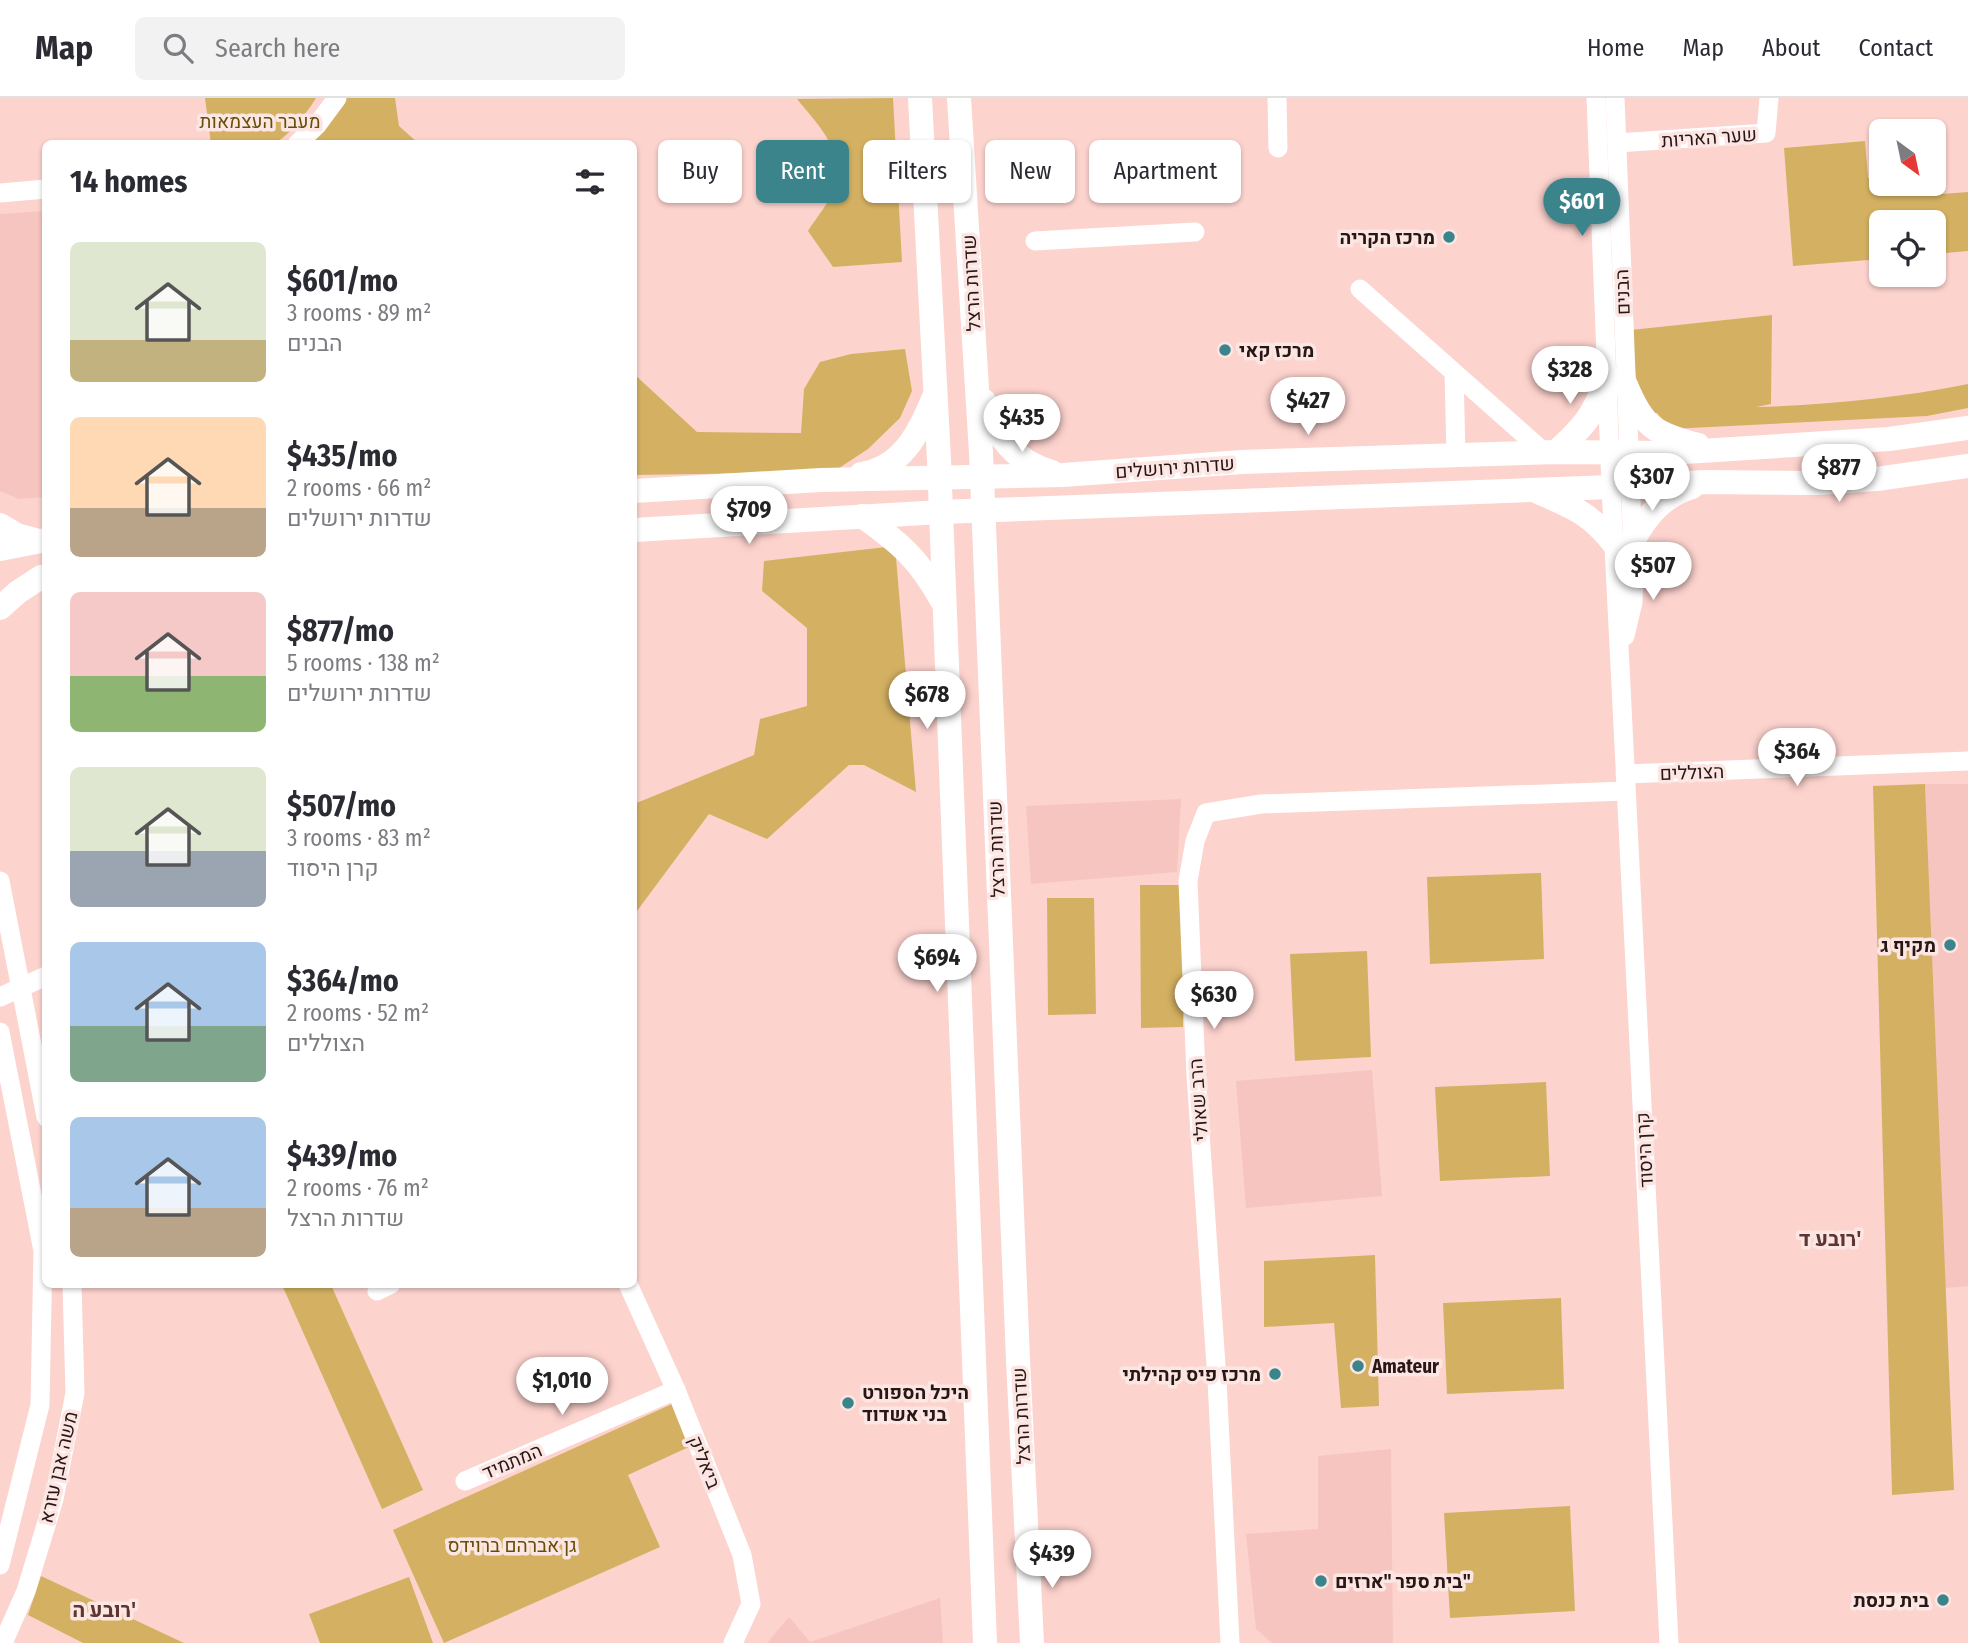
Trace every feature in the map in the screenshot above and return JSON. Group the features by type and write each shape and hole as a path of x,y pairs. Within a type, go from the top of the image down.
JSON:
{"main road":[{"path":"920,98 940,478 985,1643"},
{"name":"שדרות הרצל","path":"959,98 984,511 1032,1643"},
{"path":"1550,452 1584,427 1617,381 1643,420 1656,430 1675,439 1719,450"},
{"path":"977,382 991,421 1009,449 1032,464 1063,475"},
{"path":"821,480 870,473 892,462 906,450 920,431 936,392"},
{"name":"שדרות ירושלים","path":"637,491 821,480 1063,475 1242,462 1550,452 1620,454 1719,450 1889,439 1968,428"},
{"name":"שדרות ירושלים","path":"637,530 941,512 1706,482 1818,483 1877,479 1968,466"},
{"path":"1534,490 1584,513 1623,543 1654,509 1670,496 1706,482"},
{"path":"862,516 911,554 929,577 945,606"},
{"path":"0,525 17,535 42,541"},
{"path":"0,549 42,541"},
{"path":"0,584 42,577"},
{"path":"0,608 18,592 42,578"}],"street":[{"path":"301,140 317,125 337,98"},
{"path":"1277,98 1278,148"},
{"name":"הבנים","path":"1596,98 1620,454"},
{"name":"הבנים","path":"1615,98 1617,381"},
{"name":"שער האריות","path":"1617,143 1766,132 1769,98"},
{"path":"0,193 42,189"},
{"path":"1035,241 1195,232"},
{"path":"1360,289 1454,373 1550,452"},
{"path":"1454,373 1457,456"},
{"name":"קרן היסוד","path":"1620,454 1623,543 1619,658 1669,1643"},
{"name":"הצוללים","path":"1626,782 1968,761"},
{"name":"הרב שאולי","path":"1230,1643 1217,1380 1196,1075 1188,881 1195,841 1206,813 1261,804 1626,782"},
{"path":"0,881 42,1097"},
{"path":"0,997 42,978"},
{"name":"משה אבן עזרא","path":"0,1032 42,1246"},
{"name":"משה אבן עזרא","path":"0,1564 40,1405 42,1288"},
{"name":"משה אבן עזרא","path":"3,1635 26,1591 54,1499 75,1393 72,1288"},
{"name":"ביאליק","path":"630,1288 676,1390 742,1555 751,1604 733,1643"},
{"name":"המתמיד","path":"465,1481 676,1390"}],"shaded area":[{"path":"42,211 42,497 19,499 0,491 0,214"},
{"name":"מקיף ג","path":"1925,784 1968,784 1968,1286 1945,1288"},
{"path":"1181,799 1177,872 1031,884 1026,806"},
{"path":"1372,1070 1382,1196 1246,1208 1236,1081"},
{"name":"בית ספר \"ארזים\"","path":"1391,1449 1393,1643 1272,1643 1256,1629 1246,1534 1318,1529 1318,1456"},
{"path":"940,1598 943,1643 767,1643 789,1617 810,1642"}],"green space":[{"name":"מעבר העצמאות","path":"205,98 316,98 298,123 280,140 210,140"},
{"path":"346,98 395,98 399,126 415,140 309,140"},
{"path":"893,98 895,140 863,140 863,203 899,203 902,262 833,267 808,231 827,203 849,203 849,140 828,140 797,99"},
{"path":"1865,141 1869,196 1946,196 1946,194 1968,192 1968,251 1946,253 1946,210 1869,210 1869,260 1793,266 1784,148"},
{"path":"1772,315 1771,404 1756,407 1862,400 1968,384 1968,408 1927,416 1671,429 1657,413 1652,413 1637,390 1631,330"},
{"path":"905,349 912,391 900,418 868,449 833,472 637,475 637,377 697,432 801,433 804,389 820,362 851,354"},
{"path":"895,546 916,792 864,765 849,765 767,839 709,814 637,911 637,803 754,755 760,719 807,706 807,628 762,591 764,561"},
{"path":"1925,784 1954,1490 1892,1495 1873,786"},
{"path":"1541,873 1544,959 1430,964 1427,877"},
{"path":"1140,885 1183,885 1183,1027 1141,1028"},
{"path":"1047,898 1094,898 1096,1014 1048,1015"},
{"path":"1367,951 1371,1057 1295,1061 1290,954"},
{"path":"1546,1082 1550,1176 1440,1181 1435,1087"},
{"name":"Amateur","path":"1375,1255 1379,1406 1341,1408 1334,1323 1264,1327 1264,1261"},
{"path":"283,1288 332,1288 423,1490 382,1509"},
{"path":"1561,1298 1564,1389 1447,1394 1443,1303"},
{"name":"גן אברהם ברוידס","path":"672,1404 691,1446 628,1475 660,1547 444,1643 393,1530"},
{"path":"1570,1506 1575,1611 1450,1618 1444,1513"},
{"path":"41,1576 184,1643 83,1643 28,1615"},
{"path":"409,1577 433,1643 320,1643 309,1614"}],"place":[{"name":"מרכז הקריה","path":"1449,237"},
{"name":"מרכז קאי","path":"1225,350"},
{"name":"מקיף ג","path":"1950,945"},
{"name":"Amateur","path":"1358,1366"},
{"name":"מרכז פיס קהילתי","path":"1275,1374"},
{"name":"היכל הספורט בני אשדוד","path":"848,1403"},
{"name":"בית ספר \"ארזים\"","path":"1321,1581"},
{"name":"בית כנסת","path":"1943,1600"}],"district":[{"name":"רובע ד'","path":"1830,1239"},
{"name":"רובע ה'","path":"104,1610"}]}
